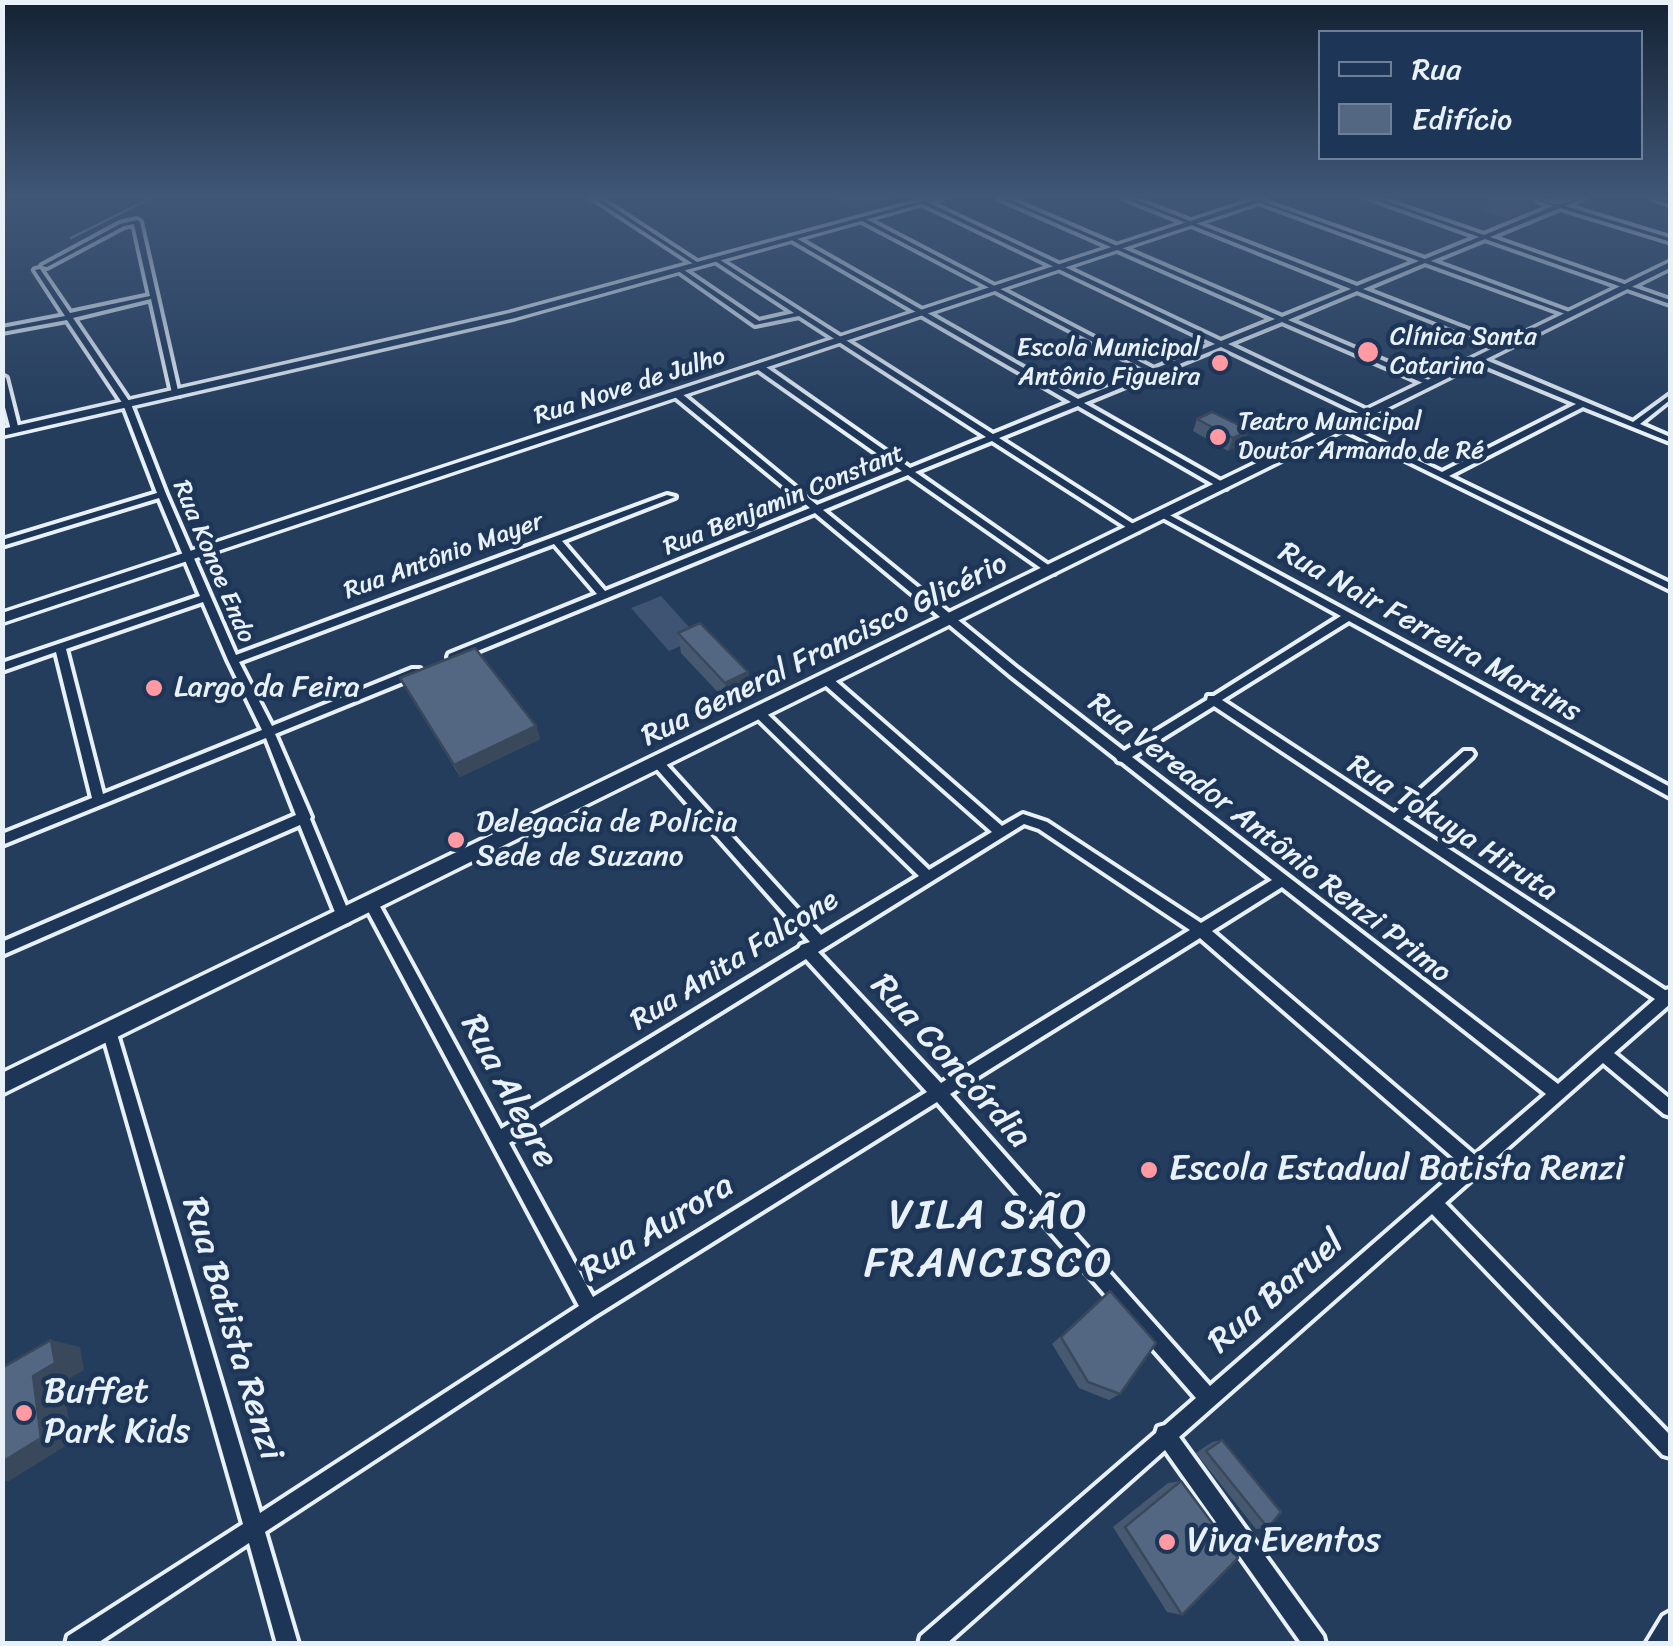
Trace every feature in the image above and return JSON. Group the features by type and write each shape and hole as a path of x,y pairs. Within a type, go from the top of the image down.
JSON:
{"main road":[{"path":"2,433 526,313 659,275"},
{"name":"Rua Nove de Julho","path":"2,618 1039,275"},
{"name":"Rua General Francisco Glicério","path":"2,1084 1650,275"}],"street":[{"name":"Rua Konoe Endo","path":"45,275 128,404 187,555 269,732"},
{"name":"Rua Konoe Endo","path":"148,275 153,299"},
{"path":"688,275 758,323 800,314"},
{"path":"739,275 1135,529"},
{"path":"854,275 1223,486"},
{"path":"969,275 1153,371"},
{"path":"1078,275 1368,414"},
{"path":"1181,275 1430,384"},
{"path":"1321,275 1504,347"},
{"name":"Rua Benjamin Constant","path":"445,660 1388,275"},
{"path":"1466,275 1570,314"},
{"path":"1600,275 1670,302"},
{"path":"2,330 153,299 176,393"},
{"path":"1478,360 1670,440"},
{"path":"760,367 1051,571"},
{"path":"2,378 15,430"},
{"name":"Rua Vereador Antônio Renzi Primo","path":"678,395 815,511 1122,758 1559,1094"},
{"path":"1634,425 1670,397"},
{"path":"1442,476 1582,404"},
{"path":"1342,427 1670,587"},
{"path":"2,543 162,494"},
{"name":"Rua Antônio Mayer","path":"233,660 670,497"},
{"name":"Rua Nair Ferreira Martins","path":"1164,515 1670,792"},
{"path":"556,540 604,596"},
{"path":"2,667 207,597"},
{"path":"1122,758 1346,618"},
{"path":"60,646 99,801"},
{"path":"2,840 427,668"},
{"path":"828,681 999,831 1023,819 1043,825 1202,932 1473,1164"},
{"name":"Rua Tokuya Hiruta","path":"1212,699 1668,997"},
{"path":"760,714 927,876"},
{"path":"269,732 344,918"},
{"path":"1394,820 1468,754"},
{"name":"Rua Concórdia","path":"658,764 940,1094 1207,1396"},
{"path":"2,949 304,817"},
{"name":"Rua Anita Falcone","path":"500,1139 999,831"},
{"name":"Rua Aurora","path":"76,1644 590,1309 1281,880"},
{"name":"Rua Alegre","path":"372,905 590,1309"},
{"name":"Rua Baruel","path":"929,1644 1207,1396 1668,997"},
{"name":"Rua Batista Renzi","path":"110,1034 288,1644"},
{"path":"1605,1055 1670,1108"},
{"path":"1432,1202 1670,1448"},
{"path":"1165,1434 1315,1644"},
{"path":"1656,1644 1670,1623"}],"shaded area":[{"path":"661,596 699,638 669,651 631,608"}],"building":[{"path":"1212,412 1249,430 1233,438 1197,419"},
{"path":"700,623 748,672 725,683 678,633"},
{"path":"475,648 536,726 454,765 400,678"},
{"path":"1110,1291 1156,1343 1120,1394 1088,1382 1061,1337"},
{"path":"51,1340 55,1363 33,1376 41,1438 2,1462 2,1368"},
{"path":"1222,1440 1281,1512 1268,1528 1206,1451"},
{"name":"Viva Eventos","path":"1181,1481 1238,1558 1182,1615 1125,1527"}],"place":[{"name":"Clínica Santa Catarina","path":"1368,352"},
{"name":"Escola Municipal Antônio Figueira","path":"1220,363"},
{"name":"Teatro Municipal Doutor Armando de Ré","path":"1218,437"},
{"name":"Largo da Feira","path":"154,688"},
{"name":"Delegacia de Polícia Sede de Suzano","path":"456,840"},
{"name":"Escola Estadual Batista Renzi","path":"1149,1170"},
{"name":"Buffet Park Kids","path":"24,1413"},
{"name":"Viva Eventos","path":"1167,1542"}],"district":[{"name":"VILA SÃO FRANCISCO","path":"989,1241"}]}
